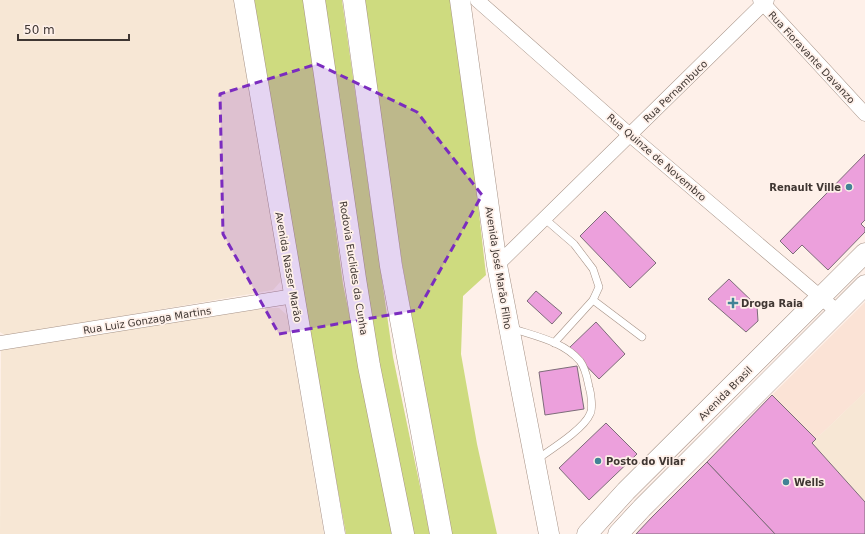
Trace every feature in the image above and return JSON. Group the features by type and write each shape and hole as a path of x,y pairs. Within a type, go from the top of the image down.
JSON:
{"highway":[{"name":"Rodovia Euclides da Cunha","path":"314,0 369,366 403,534"},
{"path":"354,0 391,266 441,534"}],"main road":[{"name":"Avenida Nasser Marão","path":"244,0 335,534"},
{"name":"Avenida José Marão Filho","path":"460,0 497,265 549,534"},
{"name":"Avenida Brasil","path":"587,534 626,491 865,254"},
{"path":"618,534 642,508 865,285"},
{"path":"626,491 642,508"}],"street":[{"name":"Rua Quinze de Novembro","path":"476,0 630,135 838,312"},
{"name":"Rua Pernambuco","path":"497,265 630,135 763,1"},
{"name":"Rua Fioravante Davanzo","path":"763,1 865,114"},
{"name":"Rua Luiz Gonzaga Martins","path":"0,343 294,296"}],"lane":[{"path":"545,219 574,244 593,269 599,287 593,300 554,343"},
{"path":"593,300 642,337"},
{"path":"509,327 554,343 566,349 580,361 585,371 591,395 591,414 582,425 535,461"}],"highlighted area":[{"path":"317,64 417,112 482,195 418,310 279,334 223,234 220,94"}],"shaded area":[{"path":"0,0 237,0 282,280 273,290 6,336 0,332"},
{"path":"865,302 865,392 816,439 772,395"},
{"path":"268,308 279,308 287,315 324,534 0,534 1,351 8,346"},
{"path":"865,392 865,502 812,443"}],"green space":[{"path":"254,0 305,0 343,284 395,534 346,534 301,288"},
{"path":"321,0 342,0 393,357 430,534 409,534 375,365"},
{"path":"362,0 452,0 466,98 486,275 463,296 461,354 477,444 497,534 451,534 402,263"}],"building":[{"name":"Renault Ville","path":"865,154 865,220 861,224 865,228 865,232 828,270 802,245 793,254 780,241"},
{"path":"605,211 656,263 630,288 580,236"},
{"name":"Droga Raia","path":"729,279 757,306 758,321 746,332 708,299"},
{"path":"536,291 562,313 552,324 527,301"},
{"path":"596,322 625,354 599,379 569,348"},
{"path":"577,366 584,409 545,415 539,372"},
{"name":"Wells","path":"772,395 816,439 812,443 865,502 865,534 775,534 707,462"},
{"name":"Posto do Vilar","path":"606,423 637,454 589,500 559,468"},
{"path":"707,462 775,534 636,534 652,517"}],"place":[{"name":"Renault Ville","path":"849,187"},
{"name":"Droga Raia","path":"733,303"},
{"name":"Posto do Vilar","path":"598,461"},
{"name":"Wells","path":"786,482"}]}
